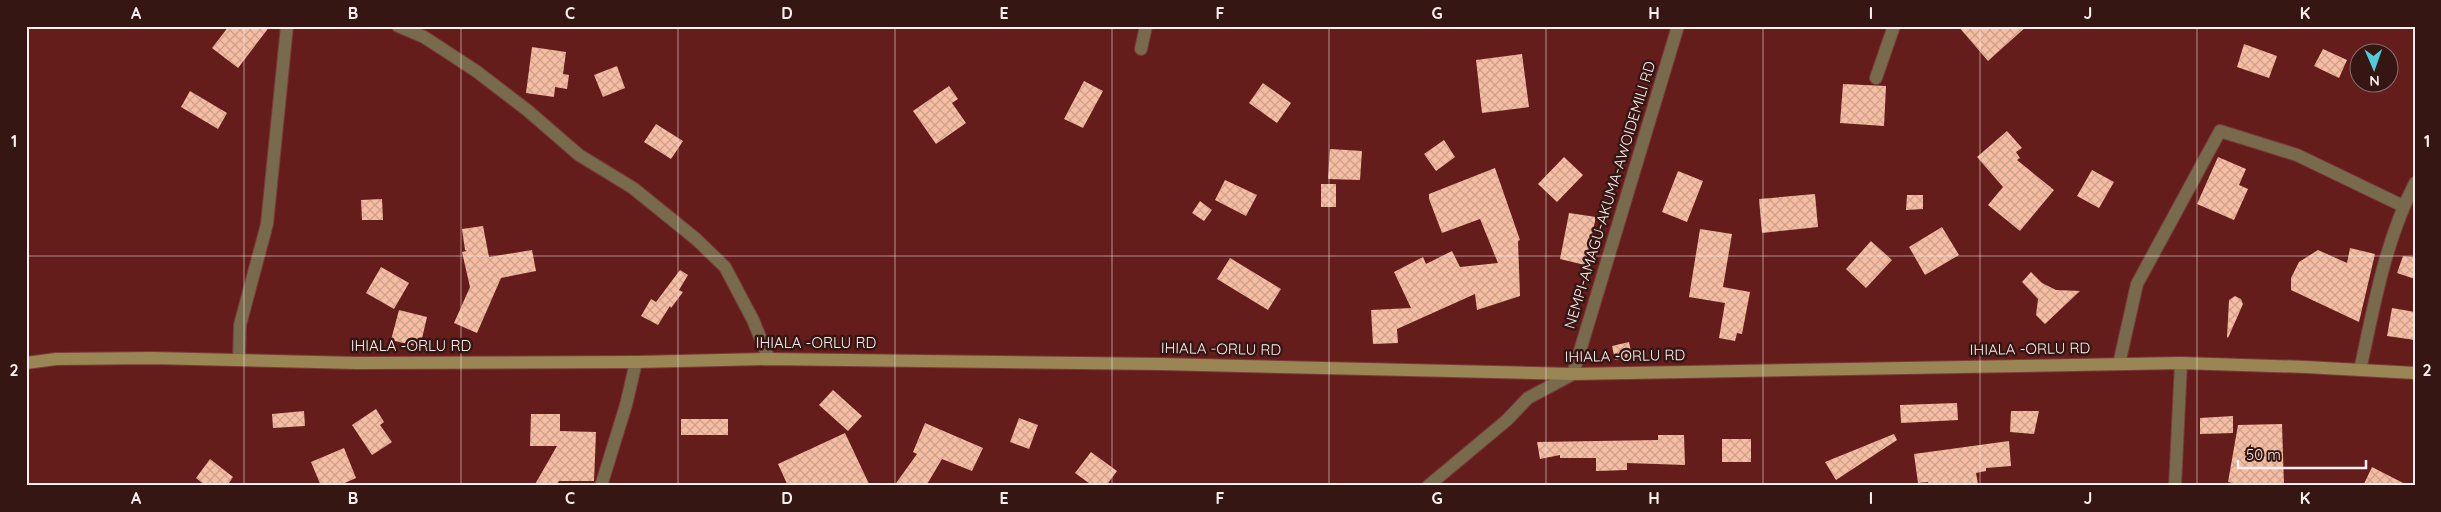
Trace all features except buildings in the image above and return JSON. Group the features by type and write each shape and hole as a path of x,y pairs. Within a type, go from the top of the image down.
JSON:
{"main road":[{"name":"IHIALA -ORLU RD","path":"26,364 56,359 143,358 356,363 636,362 769,358 1171,364 1573,374 2181,363 2415,373"}],"street":[{"path":"239,360 240,325 267,224 287,26"},
{"path":"398,26 424,37 476,70 579,154 633,188 696,239 725,267 753,320 769,358"},
{"path":"1141,49 1146,26"},
{"name":"NEMPI-AMAGU-AKUMA-AWOIDEMILI RD","path":"1573,374 1678,26"},
{"path":"1876,78 1894,26"},
{"path":"2119,364 2137,284 2220,131 2297,155 2403,206"},
{"path":"2360,370 2388,248 2403,206 2415,183"},
{"path":"601,486 626,406 636,362"},
{"path":"2176,486 2181,363"},
{"path":"1428,486 1507,420 1528,398 1573,374"}]}
